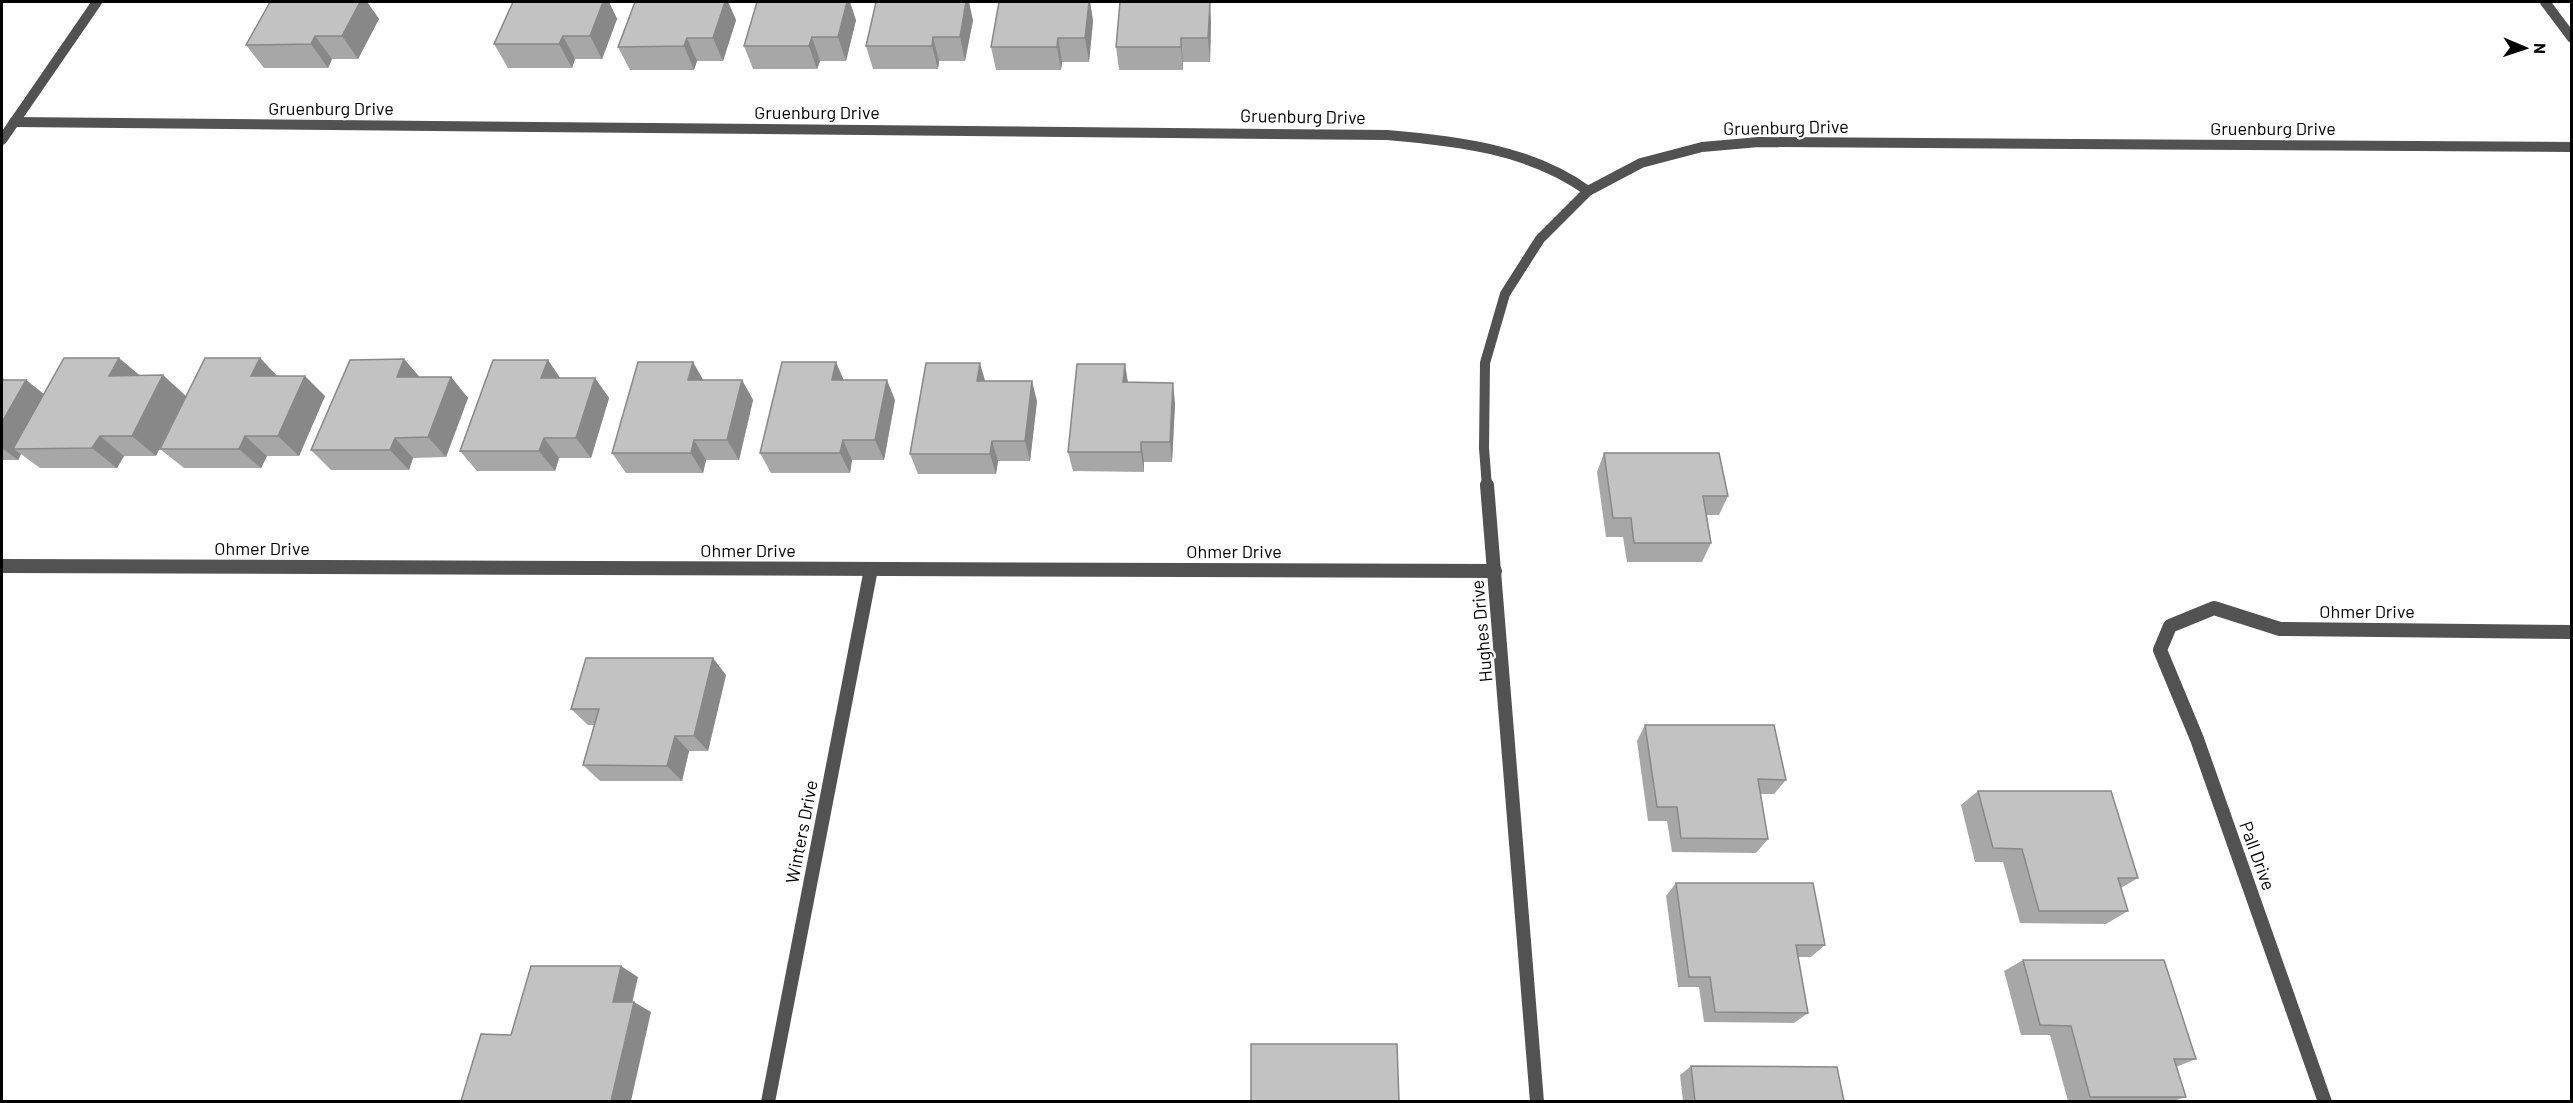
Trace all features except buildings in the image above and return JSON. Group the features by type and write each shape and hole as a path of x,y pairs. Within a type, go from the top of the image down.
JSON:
{"street":[{"path":"2,140 97,2"},
{"path":"2545,2 2571,38"},
{"name":"Gruenburg Drive","path":"14,122 1387,135 1449,140 1498,150 1567,176 1588,191 1641,163 1702,147 1759,142 2571,147"},
{"name":"Hughes Drive","path":"1537,1101 1484,448 1485,363 1505,294 1540,239 1588,191"},
{"name":"Ohmer Drive","path":"2,566 1495,571"},
{"name":"Winters Drive","path":"768,1101 871,569"},
{"name":"Ohmer Drive","path":"2170,626 2214,608 2280,629 2571,632"},
{"name":"Pall Drive","path":"2170,626 2160,650 2197,739 2325,1101"}]}
